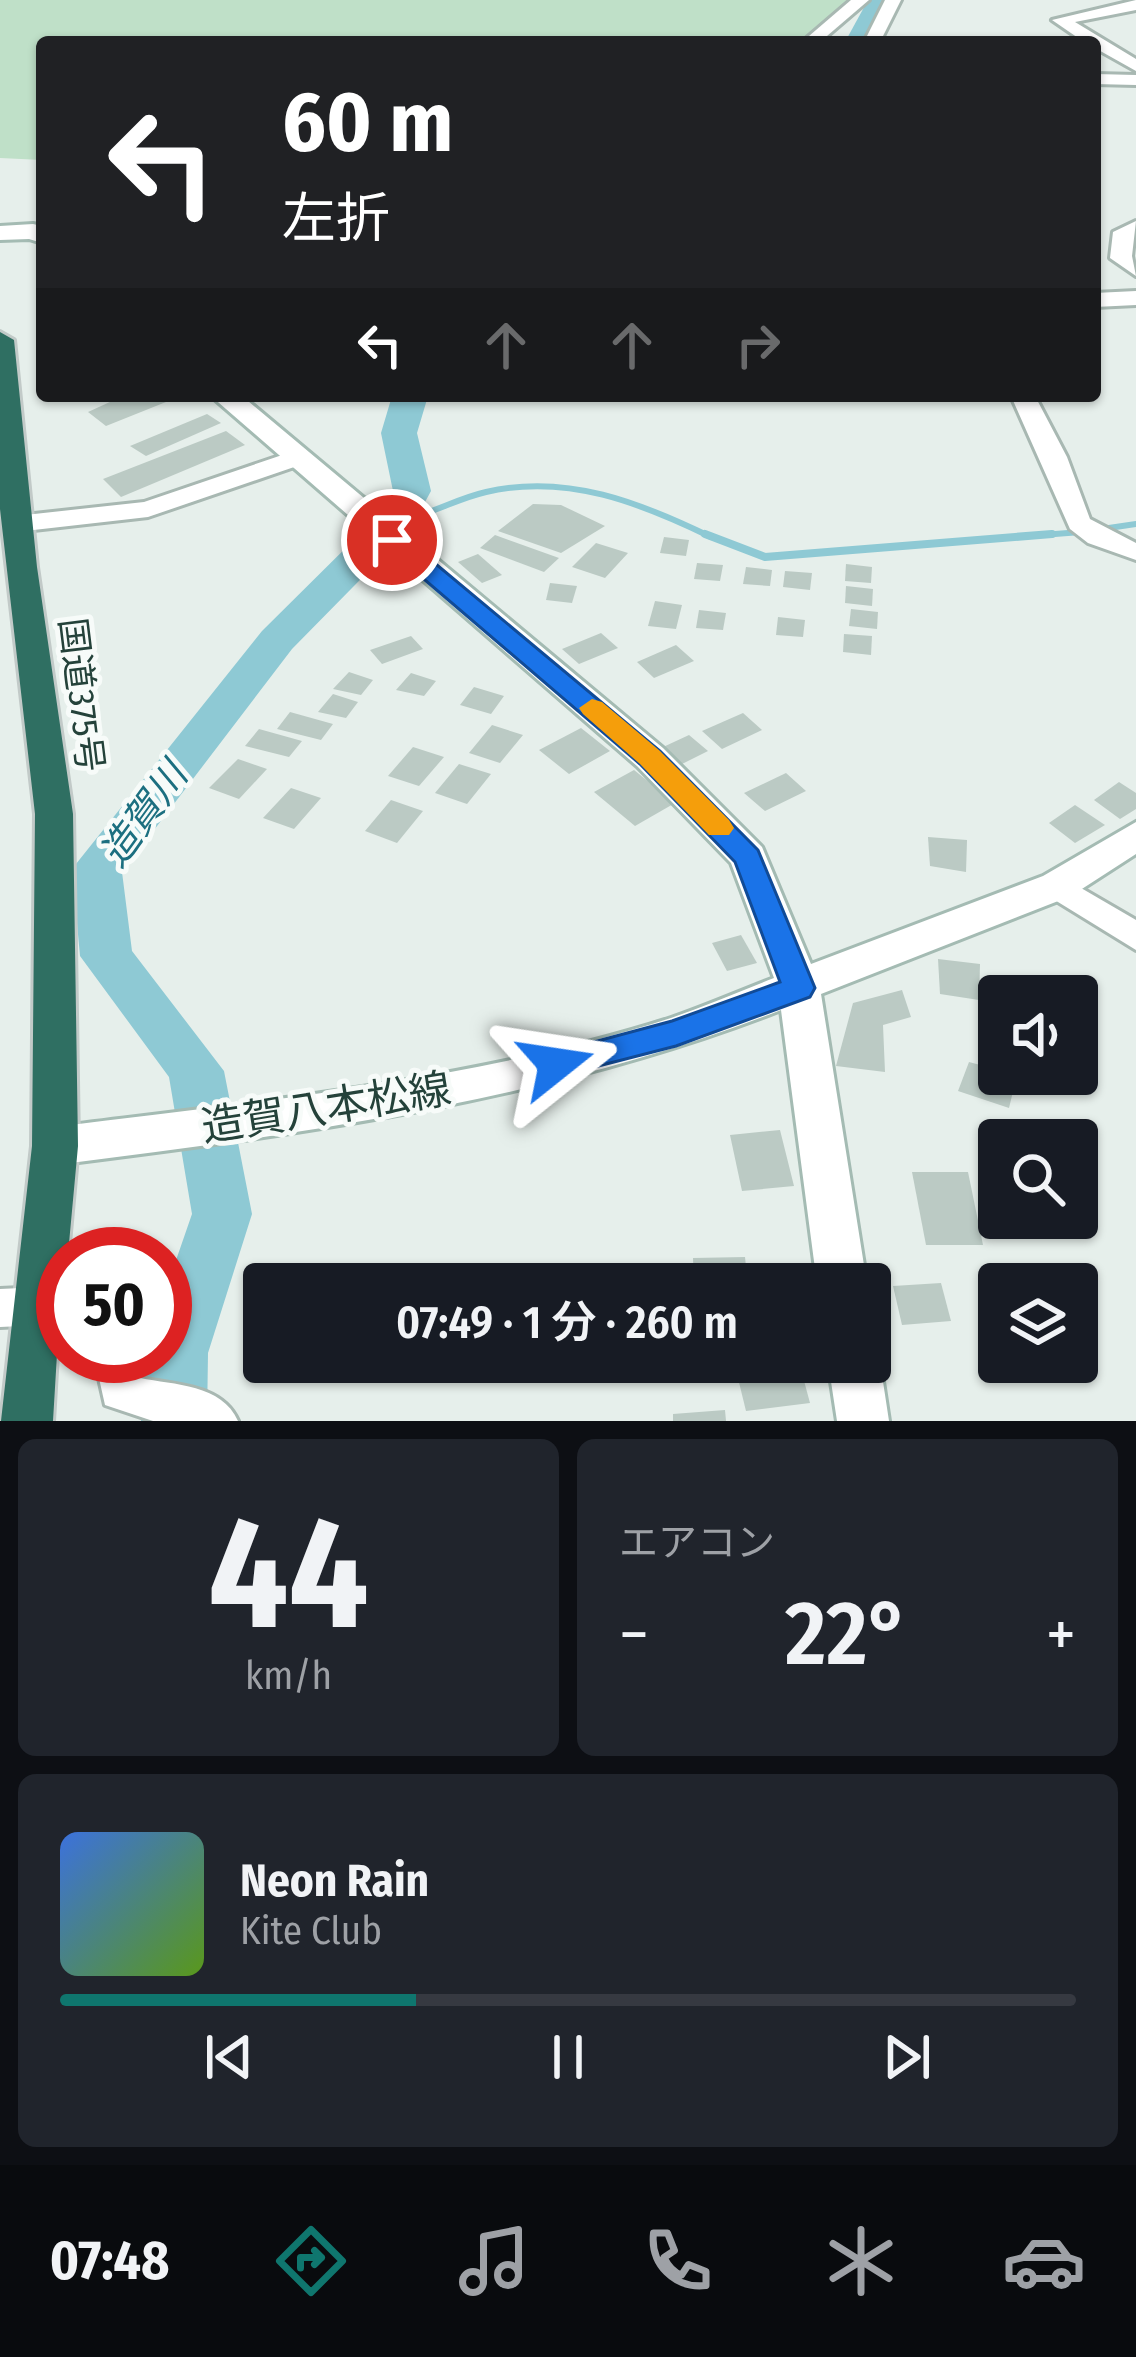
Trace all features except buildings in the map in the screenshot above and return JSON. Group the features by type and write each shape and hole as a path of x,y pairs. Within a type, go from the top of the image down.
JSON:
{"highway":[{"name":"国道375号","path":"0,340 4,441 55,814 55,1146 33,1306 27,1421"}],"main road":[{"path":"0,233 36,233"},
{"path":"231,402 294,460 650,757 748,857 799,988 839,1263"},
{"name":"造賀八本松線","path":"55,1146 256,1121 517,1075 676,1033 1057,886 1136,836"},
{"path":"857,1383 863,1421"}],"street":[{"path":"816,36 861,0"},
{"path":"875,36 893,0"},
{"path":"1087,36 1060,20 1136,5"},
{"path":"1101,44 1136,65"},
{"path":"1101,79 1136,80"},
{"path":"1136,227 1123,232 1121,257 1136,270"},
{"path":"1101,300 1136,298"},
{"path":"1027,402 1058,466 1070,513 1090,533 1136,552"},
{"path":"16,524 148,509 294,460"},
{"path":"1057,886 1136,938"},
{"path":"119,1383 120,1391 139,1401 211,1415"}],"green space":[{"path":"0,0 862,0 817,36 36,36 36,160 0,158"}],"waterway":[{"name":"造賀川","path":"861,36 880,0"},
{"name":"造賀川","path":"174,1421 176,1353 222,1214 196,1071 106,956 97,869 277,640 397,520 412,491 399,433 408,402"},
{"path":"397,520 486,492 545,486 630,503 711,537"},
{"path":"1102,529 1136,524"},
{"path":"1015,537 1081,532"},
{"path":"705,534 765,557 1052,534"}],"slow traffic":[{"path":"592,708 650,757 719,828"}],"route":[{"path":"392,540 650,757 748,857 770,903 799,988 676,1033 556,1064"}]}
